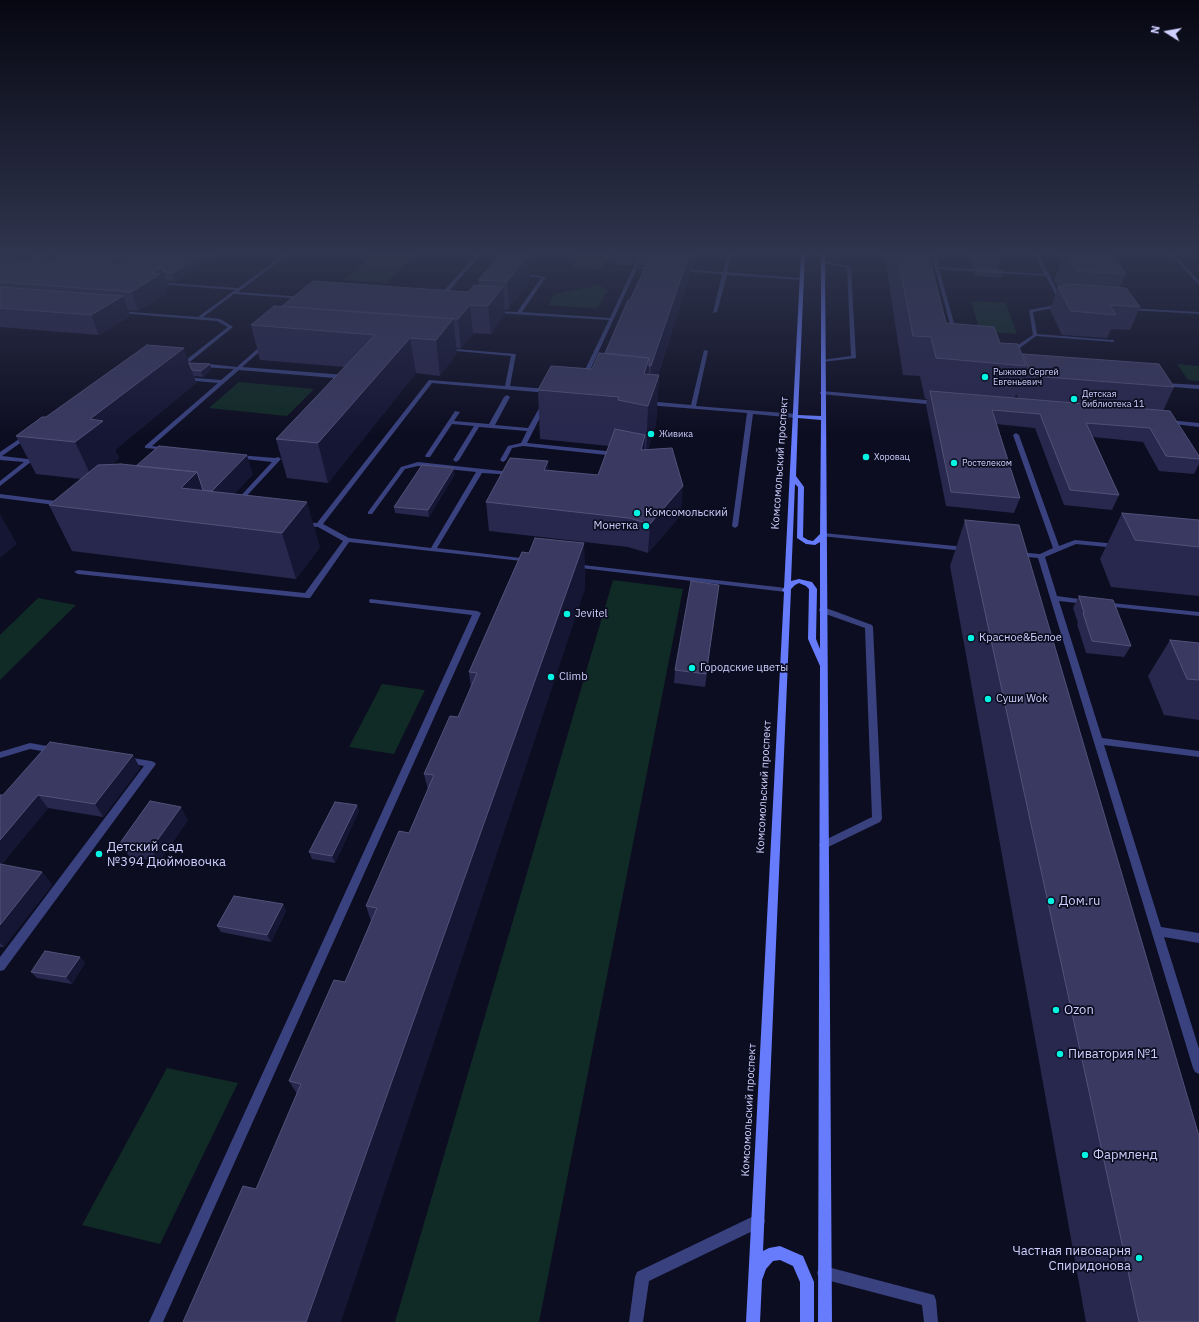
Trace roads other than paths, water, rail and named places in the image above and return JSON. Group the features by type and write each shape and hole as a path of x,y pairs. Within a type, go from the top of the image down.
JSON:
{"main road":[{"name":"Комсомольский проспект","path":"753,1322 800,315"},
{"path":"822,315 825,1322"},
{"path":"796,416 822,418"},
{"path":"792,475 801,487 800,538 806,542 815,542 823,535"},
{"path":"786,590 792,583 799,581 809,584 813,588 812,640 824,670"},
{"path":"754,1287 760,1266 769,1255 780,1253 798,1261 807,1282 807,1322"}],"lane":[{"path":"144,315 218,320 231,327 184,364"},
{"path":"198,319 204,315"},
{"path":"545,315 611,319"},
{"path":"583,380 613,315"},
{"path":"822,361 854,357 852,315"},
{"path":"950,315 957,341"},
{"path":"1032,315 1035,335"},
{"path":"1006,355 1035,335 1112,341"},
{"path":"175,450 147,447 270,340"},
{"path":"443,349 514,355 507,387"},
{"path":"693,407 706,351"},
{"path":"177,366 184,364 350,378 345,384"},
{"path":"178,378 222,382"},
{"path":"319,525 431,381 554,391 523,444"},
{"path":"1160,385 1199,388"},
{"path":"822,393 941,403"},
{"path":"491,426 507,397"},
{"path":"637,401 750,413 796,416"},
{"path":"428,456 457,412"},
{"path":"735,526 750,413"},
{"path":"450,422 530,430"},
{"path":"1159,422 1199,425"},
{"path":"1174,423 1178,429"},
{"path":"456,460 477,425"},
{"path":"0,455 36,429"},
{"path":"1016,435 1057,549"},
{"path":"503,460 510,447 523,444 620,454"},
{"path":"0,484 41,452"},
{"path":"232,509 281,454"},
{"path":"232,456 276,460"},
{"path":"0,458 28,461"},
{"path":"370,513 403,468 418,464 520,475"},
{"path":"433,550 480,471"},
{"path":"0,496 74,505"},
{"path":"296,523 319,525 347,540 535,561"},
{"path":"823,535 978,550"},
{"path":"78,572 307,596 347,540"},
{"path":"1010,553 1041,556 1075,542 1122,546"},
{"path":"1041,556 1199,1068"},
{"path":"567,565 786,590"},
{"path":"1053,598 1199,614"},
{"path":"156,1322 477,613 373,601"},
{"path":"823,610 869,627 877,819 824,846"},
{"path":"1099,741 1199,754"},
{"path":"0,755 30,746 60,751"},
{"path":"0,966 150,764 113,758"},
{"path":"1156,931 1199,938"},
{"path":"636,1322 642,1277 758,1222"},
{"path":"824,1273 929,1300 931,1322"}],"place":[{"name":"Рыжков Сергей Евгеньевич","path":"985,377"},
{"name":"Детская библиотека 11","path":"1074,399"},
{"name":"Живика","path":"651,434"},
{"name":"Хоровац","path":"866,457"},
{"name":"Ростелеком","path":"954,463"},
{"name":"Комсомольский","path":"637,513"},
{"name":"Монетка","path":"646,526"},
{"name":"Jevitel","path":"567,614"},
{"name":"Красное&Белое","path":"971,638"},
{"name":"Городские цветы","path":"692,668"},
{"name":"Climb","path":"551,677"},
{"name":"Суши Wok","path":"988,699"},
{"name":"Детский сад №394 Дюймовочка","path":"99,854"},
{"name":"Дом.ru","path":"1051,901"},
{"name":"Ozon","path":"1056,1010"},
{"name":"Пиватория №1","path":"1060,1054"},
{"name":"Фармленд","path":"1085,1155"},
{"name":"Частная пивоварня Спиридонова","path":"1139,1258"}]}
